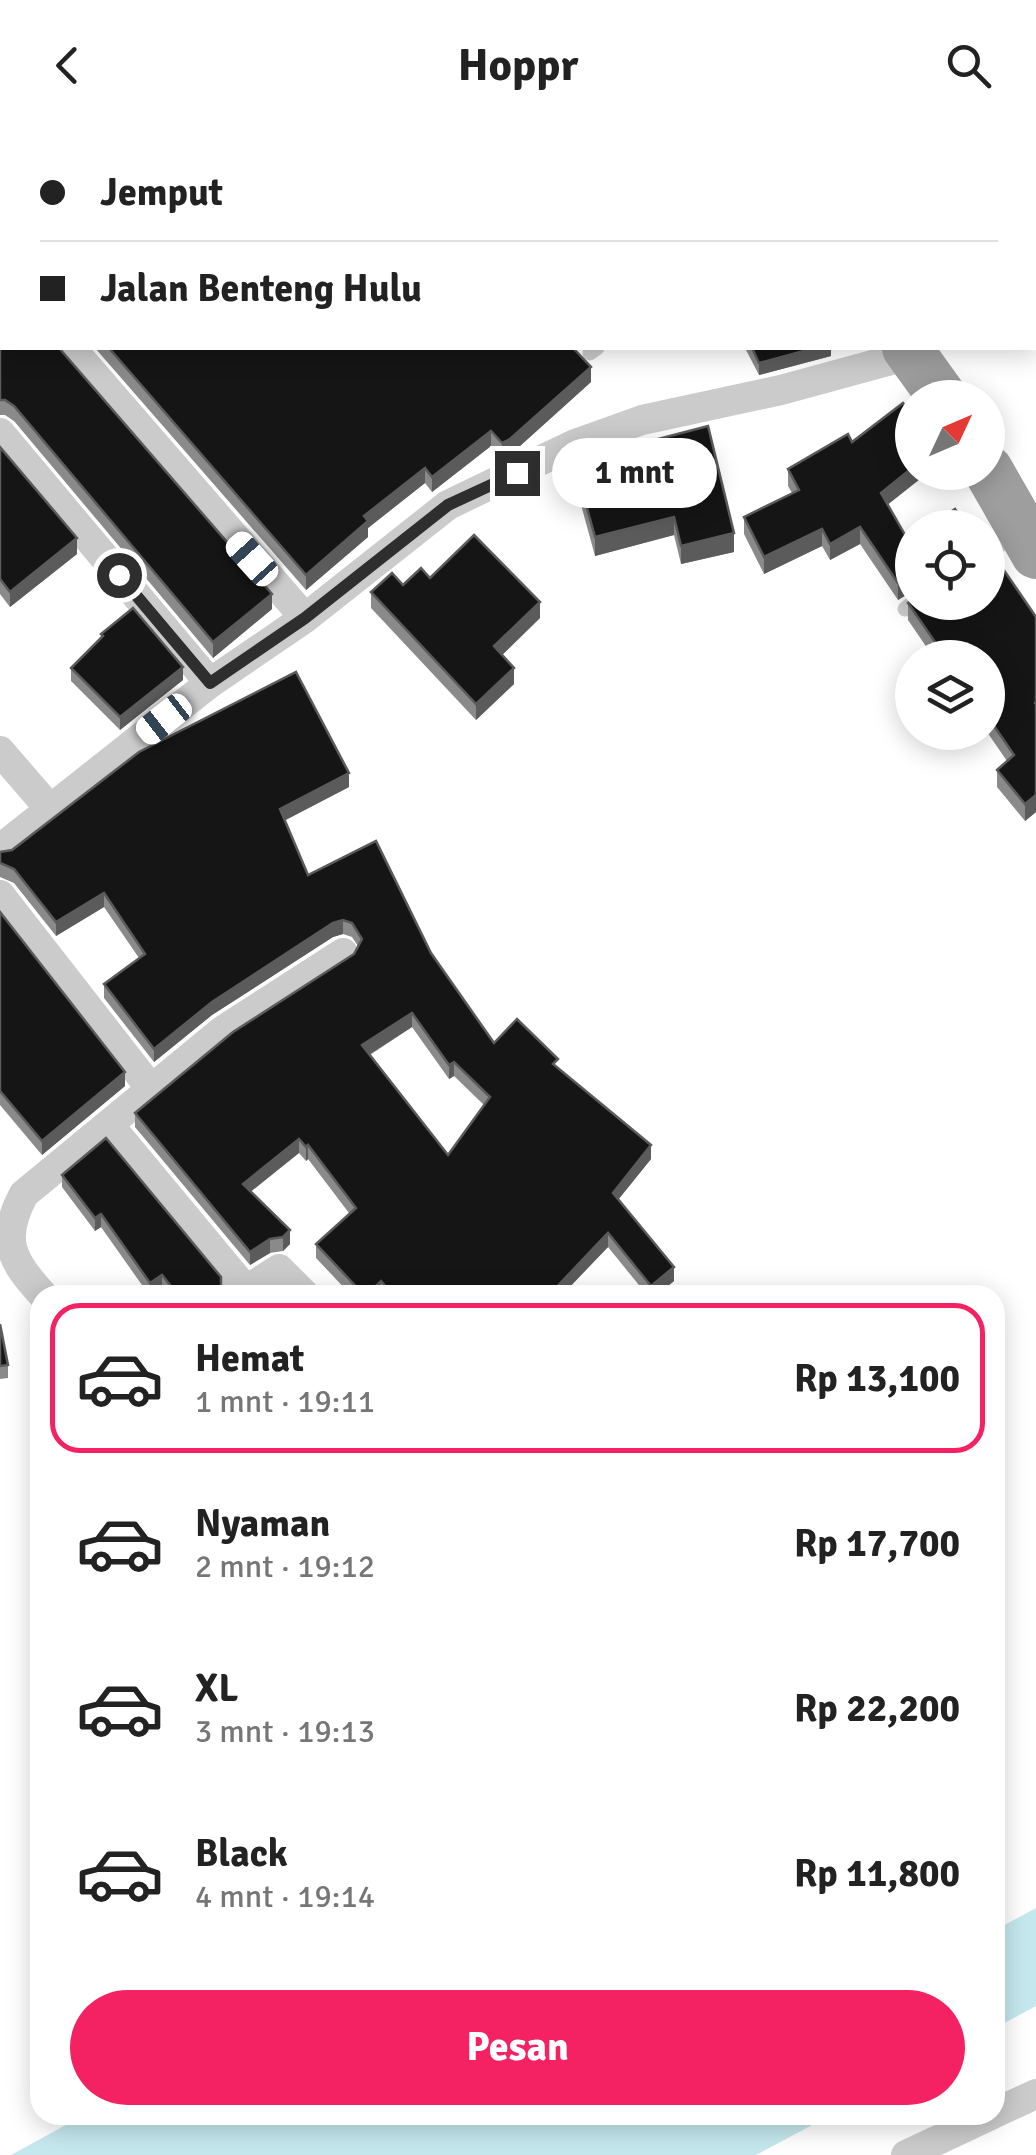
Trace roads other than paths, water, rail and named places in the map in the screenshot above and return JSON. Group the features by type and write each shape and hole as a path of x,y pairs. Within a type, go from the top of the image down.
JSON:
{"highway":[{"path":"917,350 933,380"},
{"path":"996,490 1015,540"}],"street":[{"path":"73,350 305,618"},
{"path":"0,849 210,683 305,618 448,505 575,444 642,420 780,390 917,350"},
{"path":"0,432 210,683"},
{"path":"0,750 50,809"},
{"path":"0,894 152,1090"},
{"path":"36,1285 16,1262 8,1230 10,1219 31,1186 250,1010 343,953"},
{"path":"109,1125 236,1285"},
{"path":"253,1285 278,1269 295,1285"},
{"path":"1005,2108 1036,2094"},
{"path":"915,2153 971,2125"}],"water":[{"path":"1036,1908 1036,2006 1005,2023 1005,1925"},
{"path":"66,2125 812,2125 756,2155 11,2155"}]}
